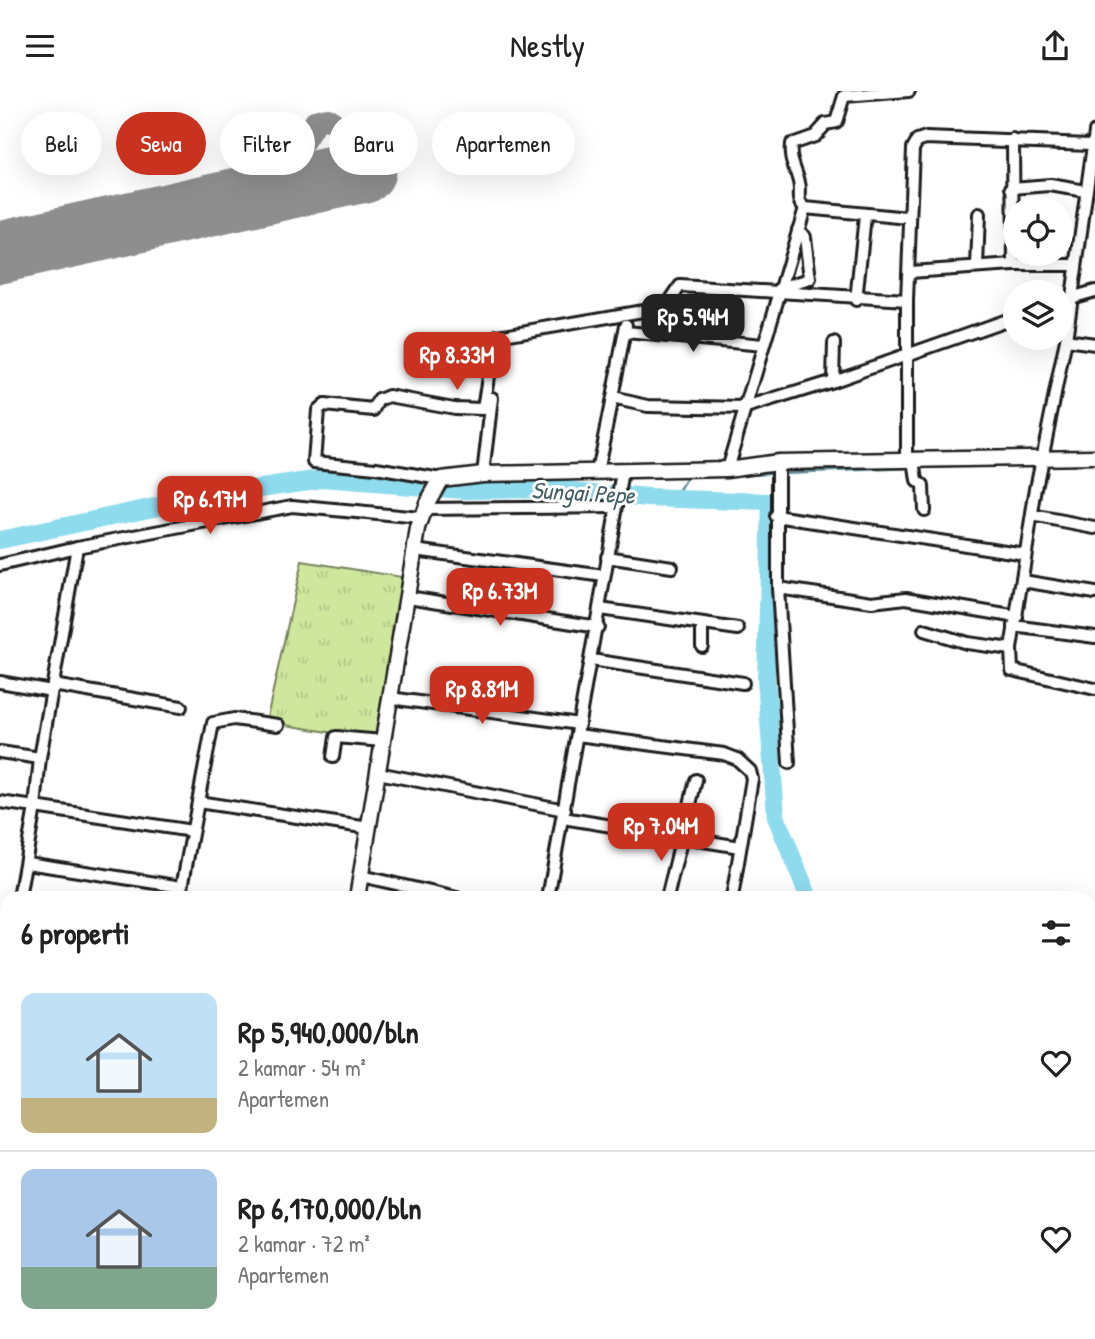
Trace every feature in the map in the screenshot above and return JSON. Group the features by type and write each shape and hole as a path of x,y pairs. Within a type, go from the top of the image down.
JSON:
{"main road":[{"path":"358,891 415,550 424,510 438,483 483,474 597,472 622,477 779,464 913,465 1095,457"}],"street":[{"path":"909,91 846,95 836,122 820,126 814,136 792,142 792,168 799,180 798,197 805,208 865,216 909,218"},
{"path":"1072,280 1095,131"},
{"path":"924,510 923,486 917,481 913,465 908,355 907,300 913,148 917,141 1013,140 1091,144"},
{"path":"1012,196 1013,140"},
{"path":"1012,188 1050,185 1085,191"},
{"path":"727,468 805,208"},
{"path":"977,267 979,214"},
{"path":"856,299 865,216"},
{"path":"779,290 810,279 806,237 798,230"},
{"path":"910,272 1003,266"},
{"path":"438,483 314,462 317,410 324,405 374,410 383,397 389,396 454,408 483,409 493,344 498,336 666,307 680,286 779,290 856,299 907,300"},
{"path":"1073,297 1095,291"},
{"path":"597,472 626,332 626,315"},
{"path":"612,398 648,405 746,408 833,381 1003,321"},
{"path":"626,332 763,345"},
{"path":"1073,340 1095,344"},
{"path":"833,381 834,343"},
{"path":"1064,350 1025,554 1011,649 1012,670 1095,689"},
{"path":"483,474 497,357"},
{"path":"779,464 776,516 778,588 789,762"},
{"path":"549,891 598,627 607,557 622,477"},
{"path":"0,565 77,547 292,506 424,510 617,505"},
{"path":"776,516 1025,554"},
{"path":"1032,516 1095,528"},
{"path":"21,891 27,863 40,758 77,547"},
{"path":"415,550 604,576"},
{"path":"607,557 672,567"},
{"path":"1023,581 1095,593"},
{"path":"778,588 872,602 906,597 1095,637"},
{"path":"408,597 598,627"},
{"path":"600,609 738,629"},
{"path":"702,624 702,646"},
{"path":"924,630 967,643 1011,649"},
{"path":"591,660 743,683"},
{"path":"0,682 181,707"},
{"path":"390,698 724,754 737,759 750,772 752,779 733,891"},
{"path":"181,891 213,723 234,719 278,725"},
{"path":"333,757 337,737 383,741"},
{"path":"0,753 40,758"},
{"path":"378,773 564,814 740,847"},
{"path":"669,891 696,780"},
{"path":"0,802 192,831"},
{"path":"198,802 369,828"},
{"path":"27,863 171,891"},
{"path":"361,876 426,891"}],"green space":[{"path":"302,561 408,578 379,740 266,722"}],"waterway":[{"path":"920,468 976,466"},
{"path":"780,473 913,468"},
{"path":"738,474 773,473"},
{"path":"675,499 688,477 696,476"},
{"name":"Sungai Pepe","path":"0,540 206,496 322,479 464,490 551,489 648,498 771,502 766,679 776,817 806,891"}],"taxiway":[{"path":"253,196 281,178 315,122 327,119 339,128 346,140 349,164 344,175 336,185 325,191 308,193 290,188"}],"runway":[{"path":"0,252 346,175"}]}
